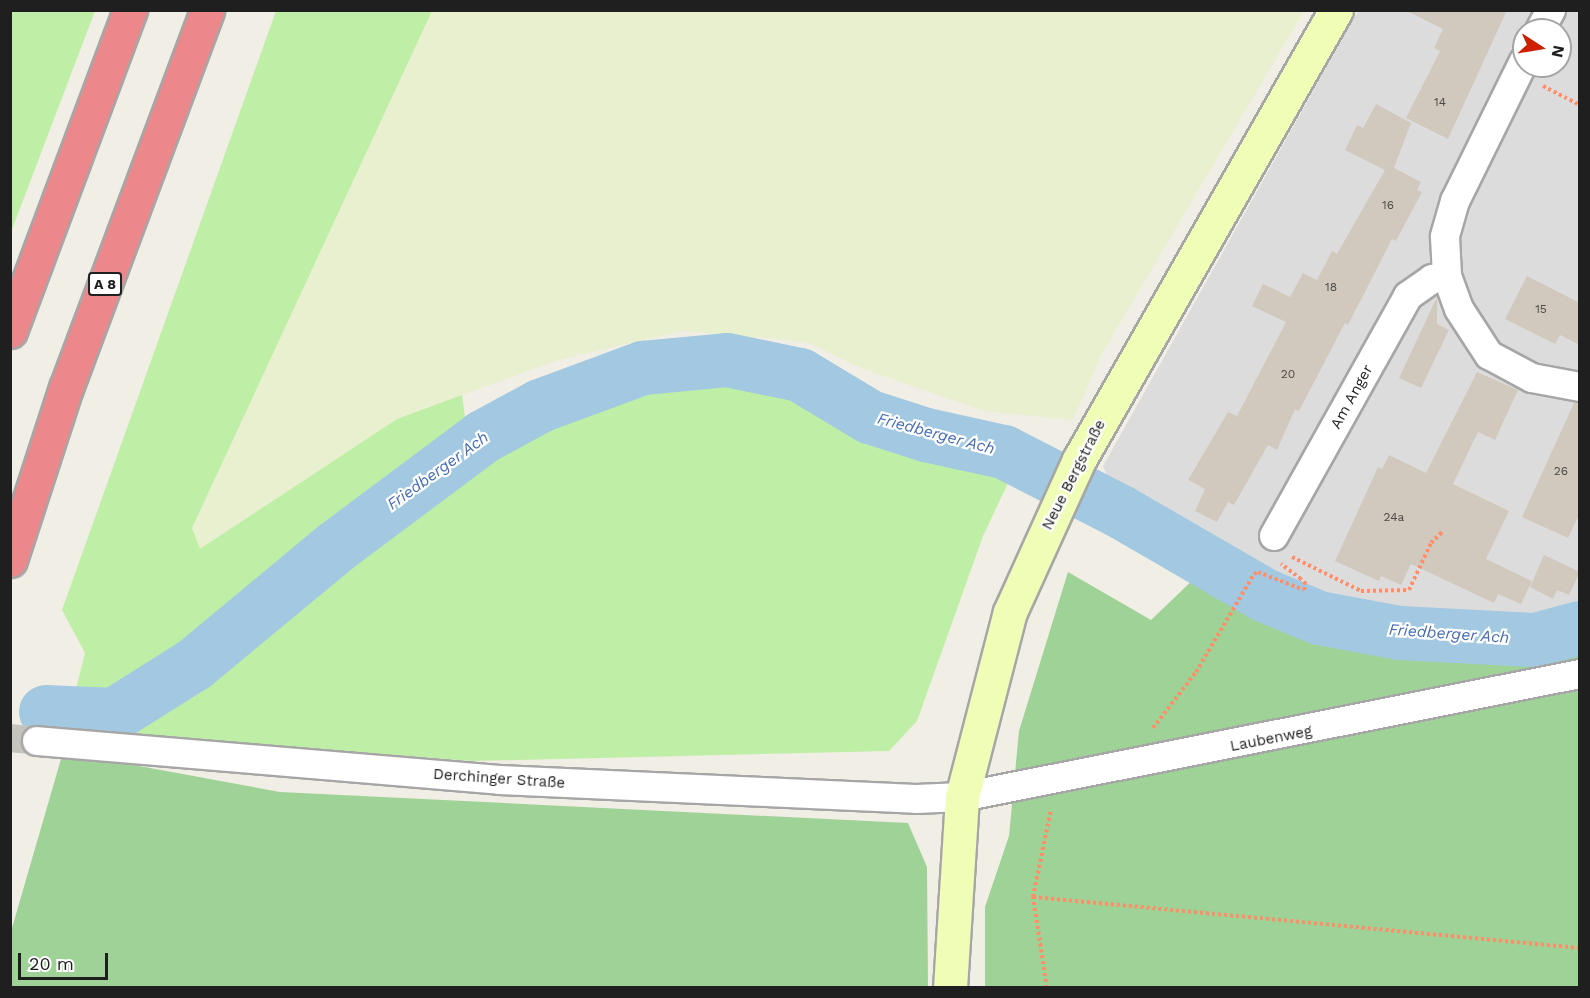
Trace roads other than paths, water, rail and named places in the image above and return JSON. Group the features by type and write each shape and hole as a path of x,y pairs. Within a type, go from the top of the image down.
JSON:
{"highway":[{"path":"10,331 130,10"},
{"name":"A 8","path":"10,560 66,388 207,10"}],"main road":[{"name":"Neue Bergstraße","path":"950,987 962,797 1010,612 1078,460 1336,10"}],"street":[{"path":"1516,78 1455,201 1445,237 1447,276 1459,309 1489,355 1532,378 1580,387"},
{"name":"Am Anger","path":"1272,541 1408,296 1432,279 1447,276"},
{"name":"Laubenweg","path":"962,797 1095,773 1580,674"},
{"name":"Derchinger Straße","path":"37,741 500,780 916,799 962,797"}],"waterway":[{"name":"Friedberger Ach","path":"46,712 114,715 195,664 336,547 483,437 540,406 643,368 727,360 800,375 870,417 926,435 1004,452 1121,512 1264,595 1319,618 1400,633 1535,640 1580,628"}],"tunnel":[{"path":"10,738 37,741"}]}
